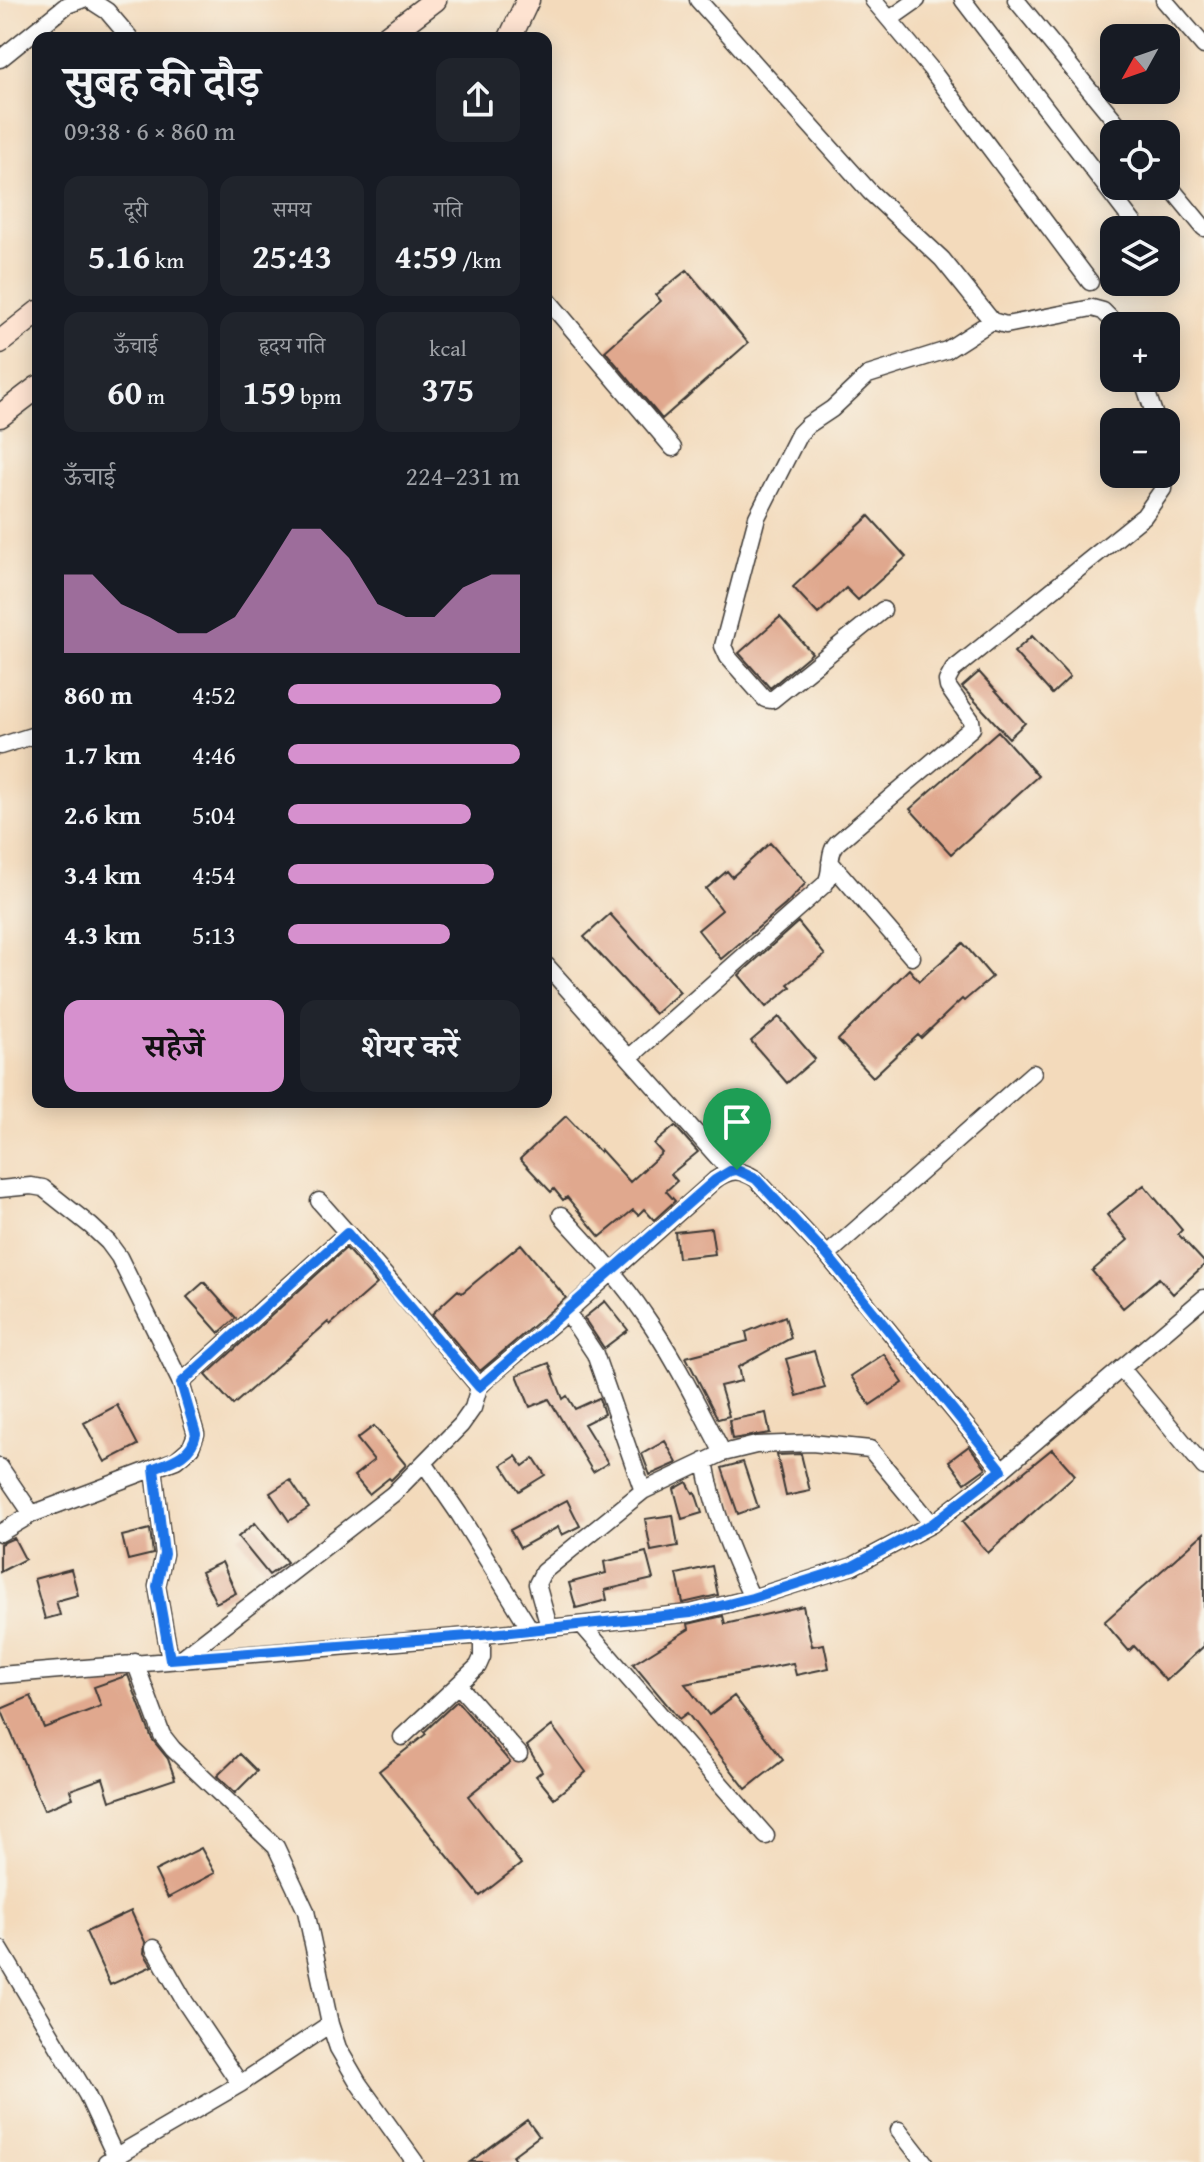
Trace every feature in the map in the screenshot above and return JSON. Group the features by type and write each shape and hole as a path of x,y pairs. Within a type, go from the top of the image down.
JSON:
{"street":[{"path":"34,32 67,5 81,0"},
{"path":"90,0 107,11 125,32"},
{"path":"393,32 435,0"},
{"path":"513,32 528,0"},
{"path":"698,0 870,192 942,259 992,321 1006,325 1092,308 1104,312"},
{"path":"873,0 930,68 1090,282"},
{"path":"890,19 917,0"},
{"path":"963,0 1128,216"},
{"path":"1016,0 1115,120"},
{"path":"1164,0 1204,46"},
{"path":"0,59 32,33"},
{"path":"1180,199 1204,228"},
{"path":"552,305 673,448"},
{"path":"0,342 32,317"},
{"path":"883,610 772,700 765,699 728,657 723,646 757,517 799,434 832,409 868,375 947,350 992,321"},
{"path":"0,416 32,392"},
{"path":"630,1057 825,884 830,876 832,848 837,843 972,728 971,720 948,687 947,681 953,670 1144,516 1163,488"},
{"path":"0,746 32,736"},
{"path":"830,862 912,957"},
{"path":"552,972 730,1171"},
{"path":"827,1255 1033,1073"},
{"path":"176,1658 382,1502 466,1418 473,1408 479,1387 715,1180 730,1171 745,1172 756,1179 827,1255 1002,1470"},
{"path":"0,1189 43,1188 108,1242 119,1257 181,1383 196,1434 195,1440 176,1460 32,1514 0,1533"},
{"path":"319,1201 479,1387"},
{"path":"561,1215 613,1272 660,1338 723,1453"},
{"path":"181,1383 347,1233"},
{"path":"0,1675 582,1625 691,1613 752,1598 853,1566 932,1524 1002,1470 1204,1298"},
{"path":"567,1312 595,1354 643,1491"},
{"path":"1122,1369 1204,1467"},
{"path":"549,1627 537,1584 543,1572 643,1491 723,1453 756,1445 812,1443 870,1449 932,1524"},
{"path":"705,1461 718,1520 752,1598"},
{"path":"424,1463 530,1629"},
{"path":"0,1467 32,1514"},
{"path":"154,1468 164,1554 157,1586 176,1658"},
{"path":"582,1625 766,1836"},
{"path":"402,1737 478,1666 482,1657 482,1635"},
{"path":"135,1662 167,1741 276,1847 306,1911 338,2048 415,2162"},
{"path":"459,1686 519,1754"},
{"path":"154,1948 185,2002 240,2084"},
{"path":"0,1949 87,2095 113,2160 240,2084 330,2024"},
{"path":"899,2130 924,2162"}],"building":[{"path":"687,270 748,343 662,419 605,351 661,301 656,295"},
{"path":"869,516 906,557 858,600 846,588 818,614 793,587"},
{"path":"780,617 812,653 770,688 739,653"},
{"path":"1032,636 1070,677 1052,694 1014,652"},
{"path":"979,672 1025,723 1009,738 962,687"},
{"path":"998,731 1038,776 951,854 910,809"},
{"path":"770,843 806,883 785,905 721,959 698,930 722,910 706,889 727,871 732,877"},
{"path":"610,914 680,992 655,1014 584,937"},
{"path":"798,922 825,955 788,984 791,987 766,1007 739,975"},
{"path":"963,943 992,977 964,1001 962,999 921,1038 918,1035 873,1077 838,1040 909,969 919,981"},
{"path":"779,1017 815,1059 787,1083 751,1041"},
{"path":"566,1116 630,1182 662,1153 654,1144 675,1126 698,1152 671,1174 677,1181 666,1191 675,1201 654,1220 644,1209 638,1215 633,1210 600,1237 567,1197 563,1200 554,1189 551,1192 520,1159"},
{"path":"1144,1185 1182,1230 1178,1234 1204,1265 1173,1294 1159,1278 1123,1308 1092,1271 1128,1240 1107,1215"},
{"path":"711,1228 715,1254 678,1258 675,1232"},
{"path":"521,1244 566,1298 480,1371 432,1314 458,1290 462,1293"},
{"path":"346,1248 377,1284 330,1325 328,1322 233,1405 206,1375"},
{"path":"204,1282 236,1318 219,1333 187,1297"},
{"path":"605,1301 628,1330 604,1348 584,1318"},
{"path":"785,1316 791,1338 738,1367 741,1381 720,1386 729,1416 718,1419 686,1357 748,1341 746,1332"},
{"path":"814,1351 825,1388 797,1396 786,1359"},
{"path":"884,1354 903,1383 870,1405 851,1376"},
{"path":"549,1363 563,1399 567,1396 575,1409 599,1398 604,1414 584,1424 608,1463 593,1472 549,1399 530,1407 517,1375"},
{"path":"117,1405 138,1445 105,1462 84,1423"},
{"path":"766,1413 770,1433 732,1439 729,1420"},
{"path":"374,1426 406,1465 391,1480 389,1478 369,1494 354,1476 374,1460 357,1439"},
{"path":"665,1441 677,1463 650,1475 642,1454"},
{"path":"969,1446 986,1468 965,1483 949,1461"},
{"path":"1052,1449 1075,1475 988,1553 962,1522"},
{"path":"801,1454 810,1491 786,1496 777,1455"},
{"path":"516,1456 523,1466 534,1458 545,1475 519,1491 502,1465"},
{"path":"743,1462 758,1507 738,1514 722,1468"},
{"path":"290,1480 309,1508 289,1521 270,1493"},
{"path":"687,1482 695,1492 702,1513 682,1519 674,1489"},
{"path":"567,1500 580,1526 562,1535 558,1527 520,1548 510,1530"},
{"path":"673,1515 678,1546 651,1551 645,1519"},
{"path":"255,1523 287,1562 269,1575 238,1537"},
{"path":"150,1529 153,1554 128,1560 122,1536"},
{"path":"1204,1533 1204,1646 1166,1681 1134,1646 1129,1651 1104,1622"},
{"path":"14,1538 25,1559 0,1572 0,1544"},
{"path":"646,1552 653,1579 605,1590 607,1600 576,1608 569,1583 606,1573 604,1562"},
{"path":"222,1562 236,1593 216,1603 201,1572"},
{"path":"712,1566 718,1595 683,1603 677,1574"},
{"path":"71,1569 78,1595 56,1601 60,1615 45,1619 34,1579"},
{"path":"803,1606 812,1646 824,1644 829,1668 796,1675 793,1663 685,1684 709,1715 734,1696 783,1760 746,1789 687,1713 679,1719 633,1664 689,1629 688,1624 723,1616 725,1624"},
{"path":"128,1675 152,1739 168,1759 175,1779 110,1801 103,1778 70,1790 73,1798 44,1810 1,1709 31,1696 44,1728 101,1706 94,1687"},
{"path":"457,1701 510,1762 468,1796 521,1864 480,1896 379,1771 426,1734 424,1732"},
{"path":"552,1726 586,1772 554,1798 536,1776 542,1771 527,1746"},
{"path":"240,1754 257,1771 235,1793 217,1776"},
{"path":"201,1848 215,1873 168,1898 155,1871"},
{"path":"131,1911 145,1942 144,1953 152,1966 110,1985 86,1932"},
{"path":"527,2120 539,2136 512,2156 516,2162 470,2162"}],"route":[{"path":"737,1170 756,1179 827,1255 1002,1470 932,1524 853,1566 752,1598 691,1613 482,1635 170,1659 157,1586 164,1546 154,1468 176,1460 186,1453 195,1440 196,1434 181,1383 347,1233 479,1387 715,1180 737,1170"}]}
